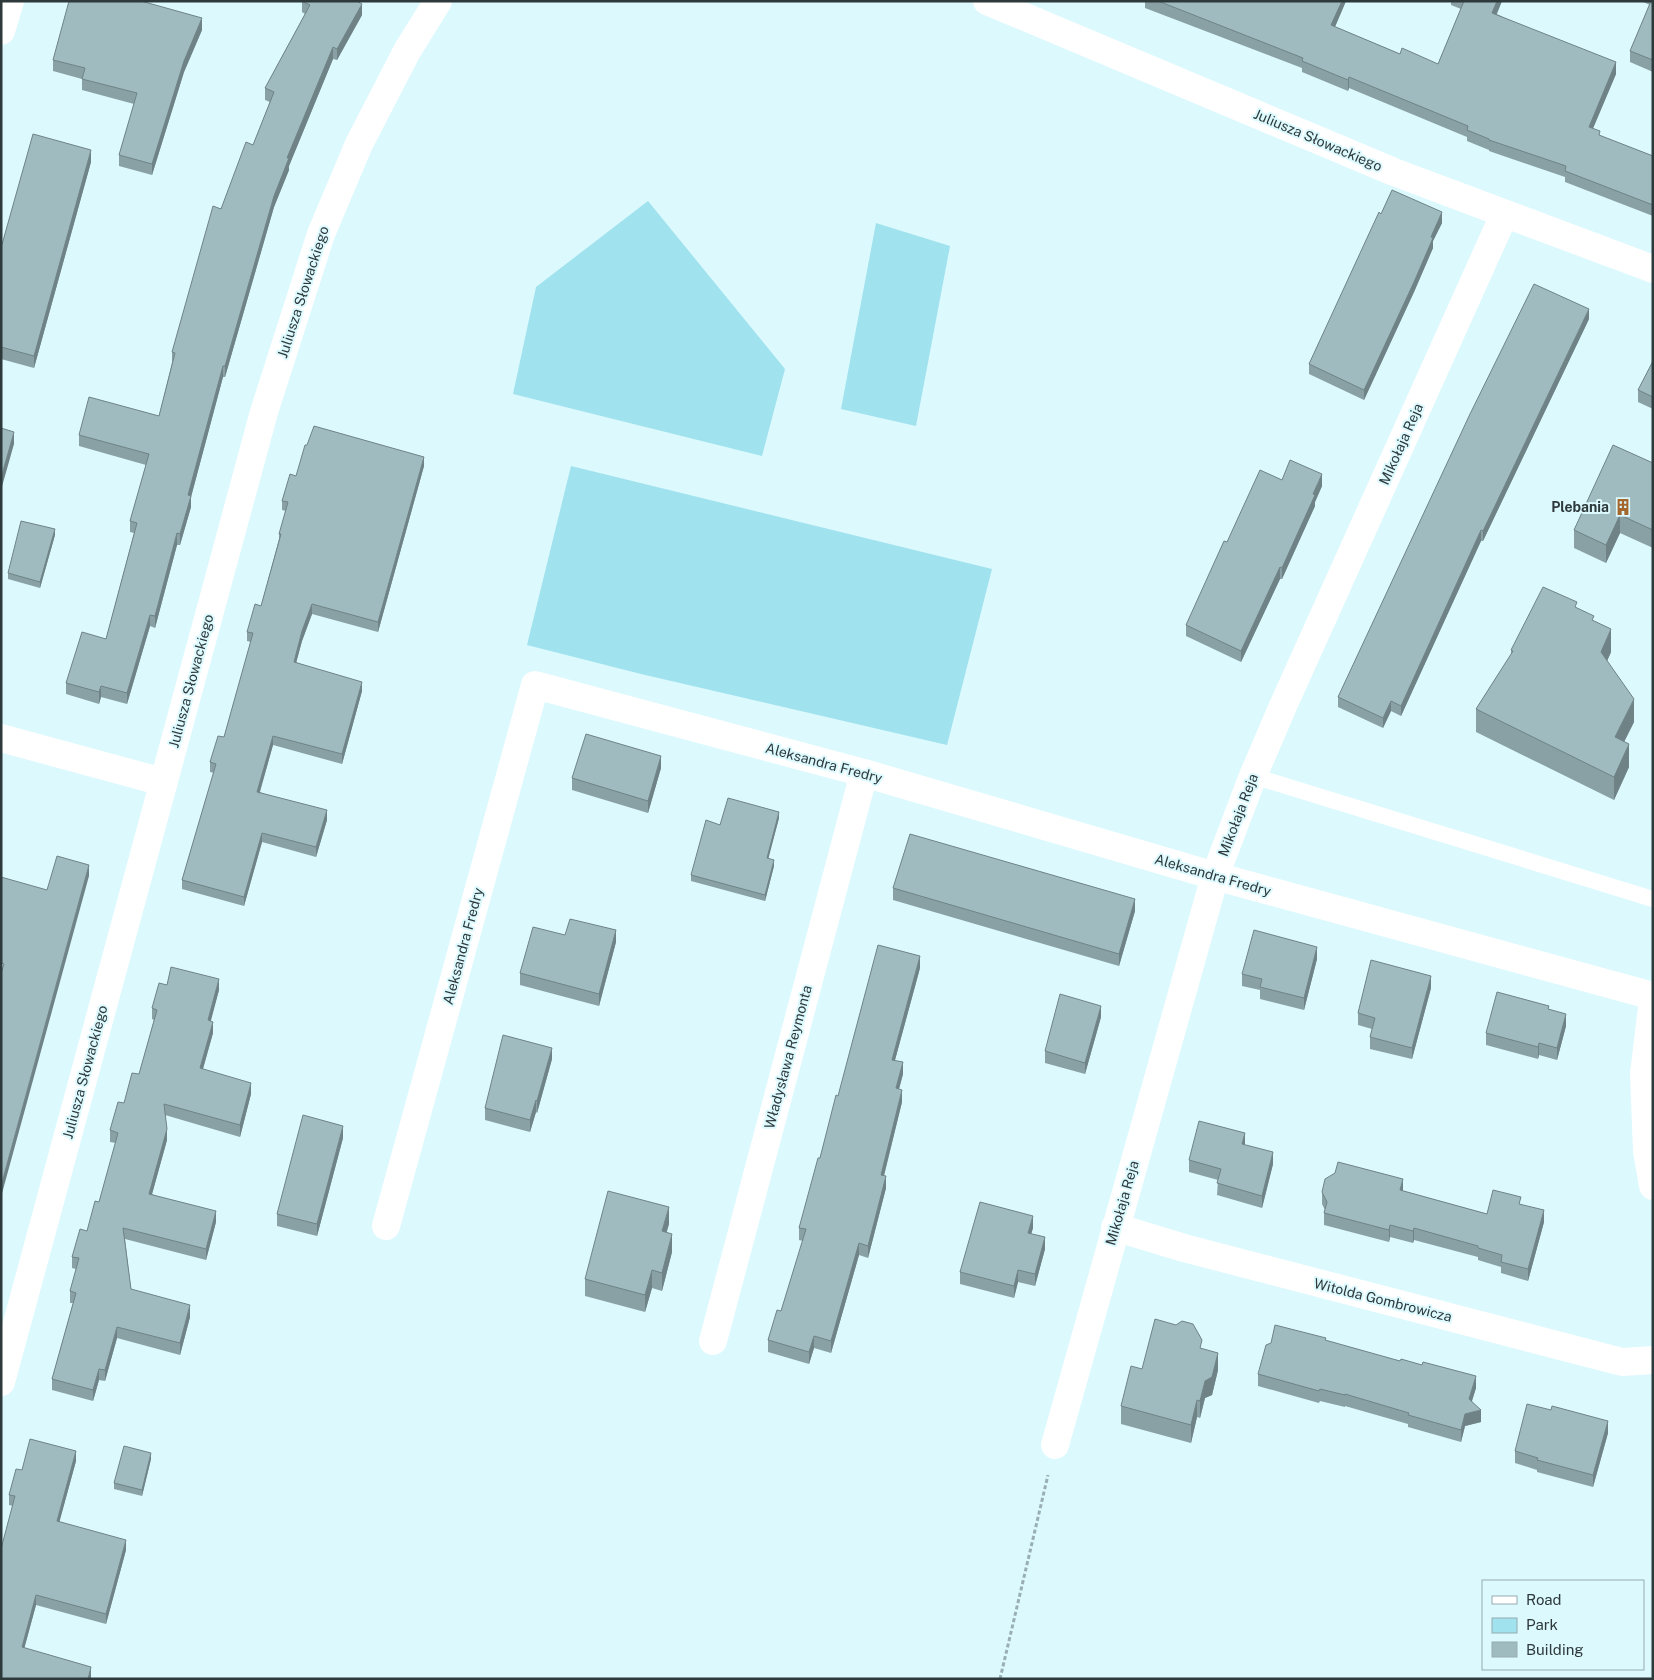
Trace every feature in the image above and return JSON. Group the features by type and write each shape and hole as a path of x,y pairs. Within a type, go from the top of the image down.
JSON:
{"street":[{"path":"1,31 10,1"},
{"name":"Juliusza Słowackiego","path":"1,1382 264,412 321,234 359,144 407,51 438,1"},
{"name":"Juliusza Słowackiego","path":"987,1 1394,172 1504,215 1653,269"},
{"name":"Mikołaja Reja","path":"1055,1445 1215,876 1253,776 1504,215"},
{"name":"Aleksandra Fredry","path":"386,1226 535,685 864,773 1215,876 1653,998"},
{"path":"1,738 163,782"},
{"name":"Władysława Reymonta","path":"713,1341 864,773"},
{"path":"1653,998 1644,1074 1646,1151 1653,1186"},
{"name":"Witolda Gombrowicza","path":"1115,1227 1184,1248 1622,1362 1653,1360"}],"lane":[{"path":"1253,776 1653,899"}],"path":[{"path":"1000,1679 1055,1445"}],"green space":[{"path":"648,201 785,369 762,456 513,394 536,287"},
{"path":"876,223 950,246 916,426 841,409"},
{"path":"571,466 992,569 947,745 641,674 527,645"}],"building":[{"path":"69,1 141,1 202,18 184,61 152,164 119,155 137,93 82,79 85,68 53,60"},
{"path":"302,1 357,1 362,4 337,49 333,47 287,158 289,158 274,196 225,366 223,366 188,495 191,496 180,534 177,533 155,616 150,615 127,693 101,686 99,692 66,683 82,632 106,639 137,523 130,521 149,454 79,435 89,397 159,416 175,353 172,352 213,206 221,209 246,142 253,145 274,92 265,88 310,5"},
{"path":"1158,1 1342,1 1331,25 1400,54 1402,48 1438,64 1464,1 1497,1 1492,13 1616,62 1589,127 1600,131 1599,135 1653,156 1653,205 1565,171 1566,166 1489,140 1467,130 1468,126 1349,77 1348,80 1302,61 1303,58"},
{"path":"1651,1 1653,1 1653,60 1630,51"},
{"path":"33,134 91,150 34,356 1,347 1,248"},
{"path":"1392,190 1442,212 1414,282 1364,390 1309,364 1379,212 1381,214"},
{"path":"1534,284 1589,309 1483,531 1481,530 1401,706 1391,701 1383,718 1338,697 1470,414"},
{"path":"1653,361 1653,397 1638,390"},
{"path":"314,426 424,457 378,622 312,604 302,631 294,662 362,682 342,754 273,736 257,792 327,810 316,847 262,833 244,897 182,880 216,764 210,762 218,736 224,737 253,633 247,632 255,604 261,606 281,534 279,534 288,502 282,501 290,474 296,476 305,445 307,445"},
{"path":"1,428 14,432 1,478"},
{"name":"Plebania","path":"1613,445 1653,463 1653,530 1620,515 1606,545 1574,530"},
{"path":"1290,460 1322,474 1313,494 1315,495 1282,568 1280,567 1241,651 1186,625 1224,541 1227,542 1260,470 1282,480"},
{"path":"21,521 55,529 40,582 8,573"},
{"path":"1543,587 1577,602 1575,607 1594,616 1592,620 1611,629 1601,652 1634,699 1615,737 1629,744 1614,777 1476,709 1513,651 1511,650"},
{"path":"586,734 661,756 648,801 572,778"},
{"path":"728,798 779,812 767,858 774,860 765,895 691,875 706,820 720,825"},
{"path":"910,834 1135,899 1119,954 893,888"},
{"path":"57,856 89,865 1,1186 1,973 4,964 1,963 1,877 47,890"},
{"path":"570,919 616,930 599,994 520,973 533,927 565,935"},
{"path":"1254,930 1317,947 1304,998 1260,987 1262,979 1242,974"},
{"path":"878,945 920,956 892,1060 903,1062 896,1088 902,1090 881,1175 886,1176 868,1246 859,1243 831,1341 814,1336 809,1352 768,1340 777,1310 781,1311 806,1229 799,1228 836,1095 838,1096"},
{"path":"1371,960 1431,976 1412,1048 1370,1037 1375,1018 1358,1013"},
{"path":"171,967 219,979 208,1020 213,1022 200,1068 251,1083 240,1125 164,1104 167,1129 149,1194 216,1211 206,1249 123,1228 131,1289 190,1305 180,1343 117,1327 105,1370 99,1369 93,1390 52,1379 76,1293 70,1291 79,1258 72,1257 80,1229 87,1231 95,1201 99,1202 118,1133 110,1130 118,1102 124,1103 132,1073 139,1074 157,1010 152,1008 159,983 167,985"},
{"path":"1497,992 1549,1006 1548,1009 1566,1014 1557,1048 1539,1043 1538,1047 1486,1033"},
{"path":"1060,994 1101,1006 1085,1063 1045,1051"},
{"path":"503,1035 552,1048 530,1120 485,1108"},
{"path":"303,1115 343,1126 317,1224 277,1214"},
{"path":"1199,1121 1245,1133 1242,1144 1273,1152 1262,1196 1217,1183 1221,1169 1189,1160"},
{"path":"1338,1162 1403,1179 1400,1190 1487,1214 1493,1190 1521,1197 1519,1204 1544,1210 1528,1269 1501,1262 1502,1255 1478,1248 1478,1246 1414,1228 1413,1231 1390,1225 1389,1230 1324,1213 1327,1202 1322,1192 1325,1179 1335,1173"},
{"path":"608,1191 669,1207 662,1231 672,1234 662,1273 652,1270 645,1295 585,1279"},
{"path":"980,1202 1033,1216 1028,1233 1045,1237 1035,1274 1018,1270 1014,1286 960,1272"},
{"path":"1155,1319 1176,1325 1182,1321 1193,1324 1202,1340 1200,1348 1218,1353 1212,1377 1205,1381 1200,1401 1197,1400 1191,1425 1121,1406 1131,1366 1142,1369"},
{"path":"1275,1325 1326,1338 1325,1340 1400,1361 1401,1359 1422,1365 1423,1362 1476,1376 1469,1399 1481,1410 1465,1414 1461,1430 1345,1394 1320,1389 1319,1391 1258,1374 1266,1345 1271,1343"},
{"path":"1527,1404 1551,1410 1552,1406 1608,1421 1593,1475 1537,1460 1538,1458 1515,1451"},
{"path":"30,1439 76,1451 57,1521 126,1540 106,1614 36,1595 22,1647 91,1667 88,1679 1,1679 1,1549 15,1496 9,1495 16,1469 22,1470"},
{"path":"124,1446 151,1453 142,1490 114,1483"}],"place":[{"name":"Plebania","path":"1623,507"}]}
